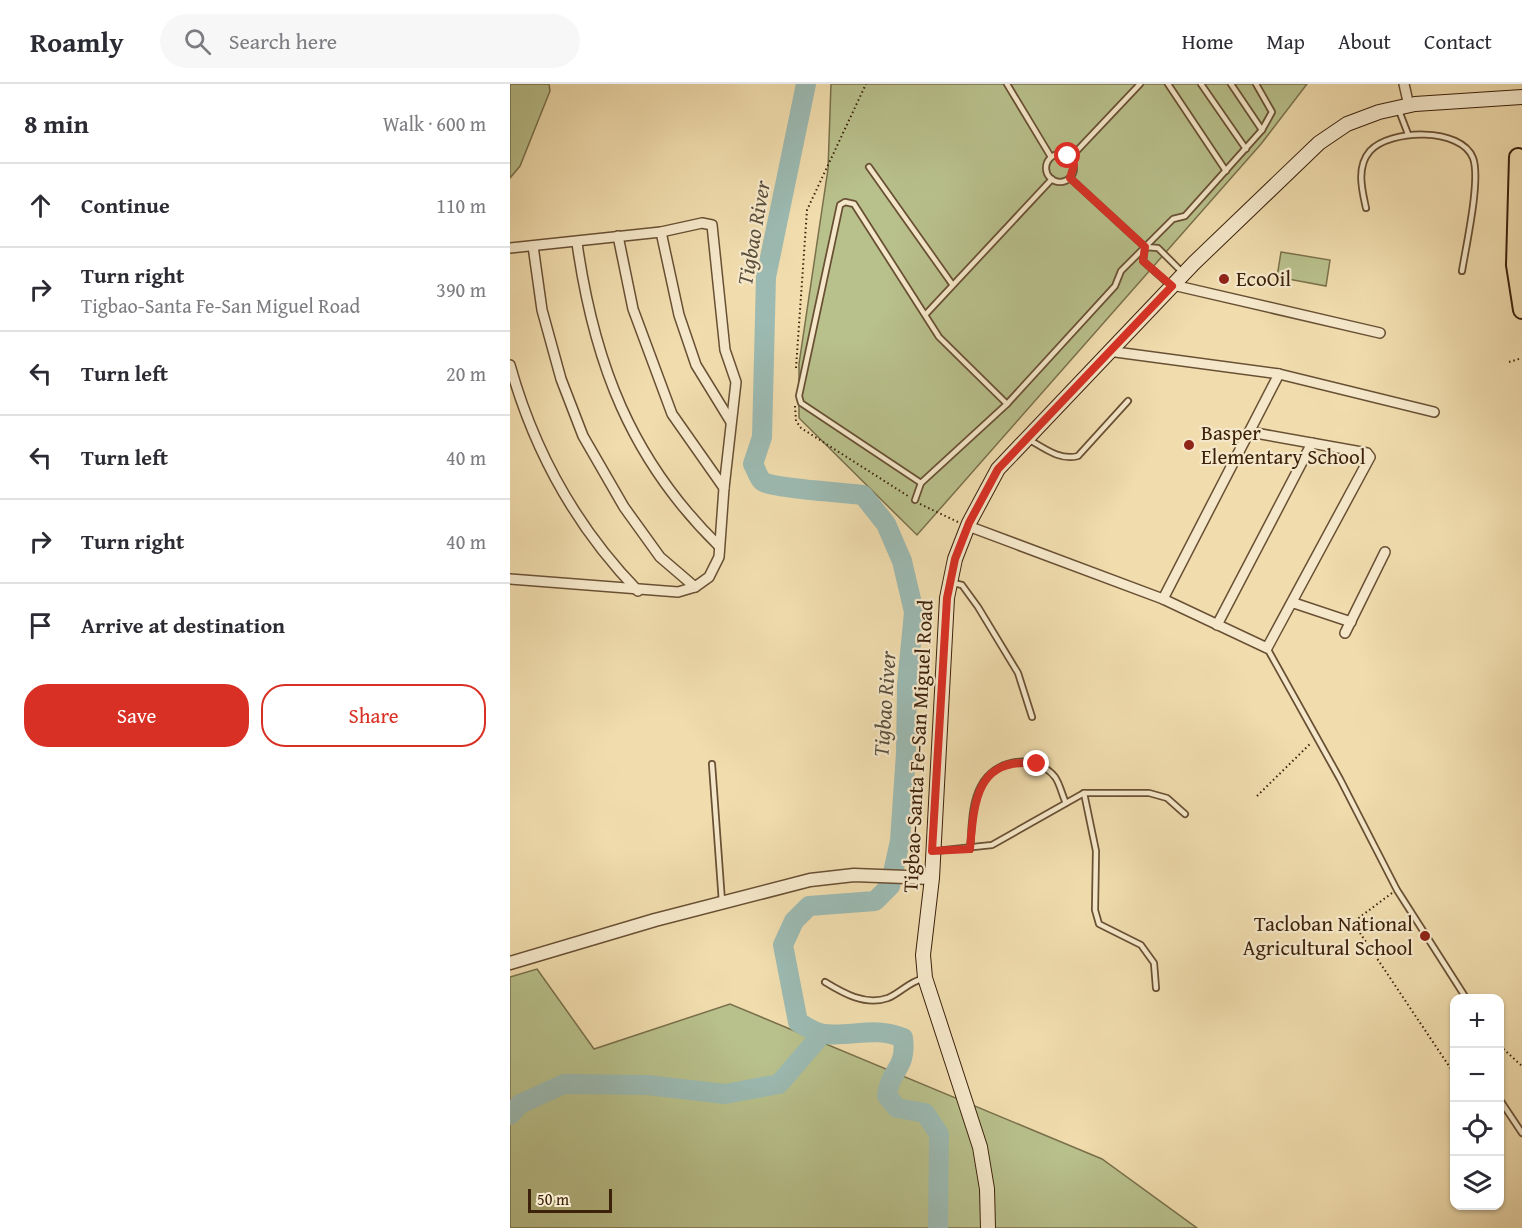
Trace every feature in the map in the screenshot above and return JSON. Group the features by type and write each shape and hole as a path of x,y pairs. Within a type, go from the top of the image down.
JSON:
{"highway":[{"path":"1518,157 1519,231 1515,265 1522,310"}],"main road":[{"name":"Tigbao-Santa Fe-San Miguel Road","path":"988,1228 987,1188 980,1147 924,978 923,955 932,878 947,598 955,559 968,526 998,469 1026,438 1172,286 1318,143 1347,124 1404,107 1522,97"}],"street":[{"path":"1404,84 1404,107"},
{"path":"510,248 576,243 661,232 702,223 712,225 725,350 736,382 719,557 709,577 695,587 678,592 638,591 510,579"},
{"path":"661,232 679,315 696,365 731,422"},
{"path":"618,236 633,309 672,414 724,488"},
{"path":"576,243 583,286 602,362 632,434 690,517 719,546"},
{"path":"533,246 542,310 561,379 583,436 624,507 660,557 695,587"},
{"path":"1172,286 1380,333"},
{"path":"1108,351 1279,374 1434,412"},
{"path":"510,365 536,440 552,474 591,538 638,591"},
{"path":"1162,599 1279,374"},
{"path":"968,526 1162,599 1267,648 1370,457 1367,453 1250,432"},
{"path":"1217,625 1312,442"},
{"path":"1345,633 1385,552"},
{"path":"1293,603 1351,621"},
{"path":"510,963 722,902 810,880 854,875 932,878"}],"lane":[{"path":"1006,84 1051,157 1047,171 1052,179 1062,182 1070,178 1074,170 1070,158"},
{"path":"1070,158 1140,84"},
{"path":"1168,84 1226,171"},
{"path":"1201,84 1246,149"},
{"path":"1231,84 1262,130"},
{"path":"915,501 921,483 1007,404 1115,286 1121,271 1173,219 1185,216 1262,130 1271,118 1272,112 1256,84"},
{"path":"1404,107 1408,134"},
{"path":"1366,208 1360,178 1370,151 1408,134 1449,138 1466,147 1473,159 1475,177 1462,271"},
{"path":"1051,157 1059,154 1070,158"},
{"path":"869,167 952,284"},
{"path":"1070,178 1145,247 1158,248 1184,274"},
{"path":"926,314 1052,179"},
{"path":"921,483 801,403 799,396 840,205 845,202 854,204 939,336 1007,404"},
{"path":"1145,247 1143,261 1172,286"},
{"path":"1026,438 1060,456 1068,458 1078,456 1128,401"},
{"path":"950,582 962,585 1018,673 1032,717"},
{"path":"1267,648 1315,738 1340,779 1396,890 1463,994"},
{"path":"970,849 974,808 981,785 996,769 1017,761 1037,764 1055,777 1066,803"},
{"path":"711,764 722,902"},
{"path":"932,851 992,845 1084,793 1149,793 1167,798 1185,814"},
{"path":"1084,793 1096,851 1095,910 1099,924 1141,945 1154,963 1156,988"},
{"path":"825,982 849,997 870,999 887,998 924,978"},
{"path":"1501,1102 1522,1133"}],"path":[{"path":"796,369 807,210 866,84"},
{"path":"1509,362 1522,358"},
{"path":"795,400 796,422 801,428 915,501 968,526"},
{"path":"1257,796 1315,738"},
{"path":"1396,890 1356,920 1360,933 1450,1068"},
{"path":"1502,1048 1522,1066"}],"green space":[{"path":"510,84 549,84 550,91 520,166 510,178"},
{"path":"831,84 1307,84 1261,144 917,535 799,418 799,364 828,169"},
{"path":"1281,252 1330,260 1326,286 1277,277"},
{"path":"537,969 594,1049 730,1004 1102,1159 1197,1228 510,1228 510,977"}],"waterway":[{"name":"Tigbao River","path":"806,84 766,277 762,437 753,464 762,481 767,484 863,495 886,524 902,561 914,612 907,685 906,753 900,841 890,886 875,901 809,906 794,921 783,945 798,1022 824,1034 874,1032 903,1038 903,1057 891,1080 887,1096 897,1108 925,1113 939,1134 938,1228"},
{"path":"510,1115 520,1104 564,1084 647,1085 725,1094 779,1084 822,1034"}],"place":[{"name":"EcoOil","path":"1224,279"},
{"name":"Basper Elementary School","path":"1189,445"},
{"name":"Tacloban National Agricultural School","path":"1425,936"}],"route":[{"path":"1037,764 1017,761 996,769 981,785 974,808 970,849 932,851 947,598 955,559 969,523 998,469 1172,286 1143,261 1145,247 1070,178 1074,165 1068,156"}]}
